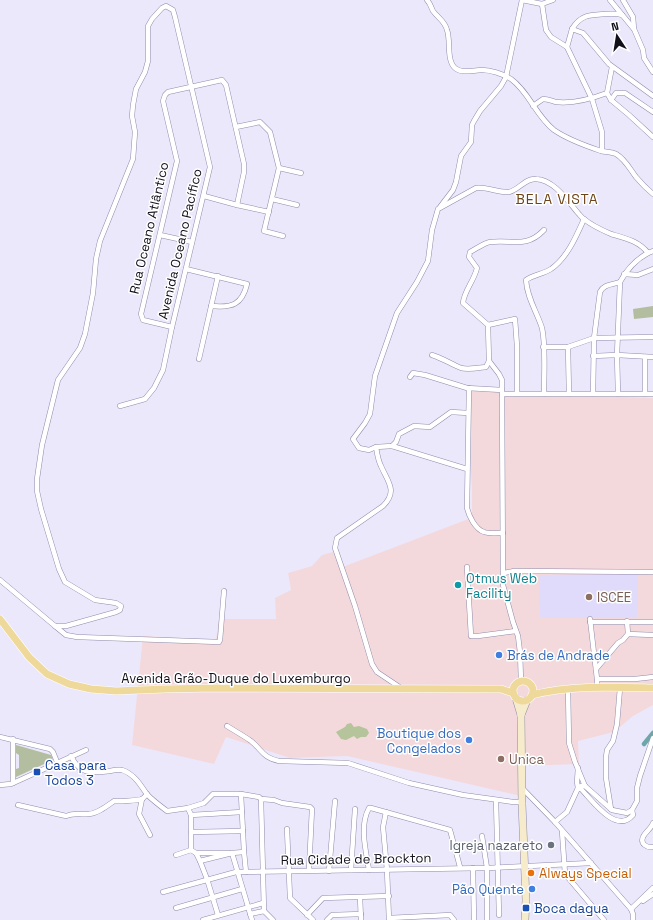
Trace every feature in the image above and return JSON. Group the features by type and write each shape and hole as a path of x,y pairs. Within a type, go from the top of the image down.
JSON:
{"main road":[{"name":"Avenida Grão-Duque do Luxemburgo","path":"0,619 29,657 41,669 60,681 78,687 116,691 202,688 501,689 514,692"},
{"path":"546,691 521,681 514,692 521,701 546,691 597,688 653,688"},
{"path":"530,684 533,689 530,698"}],"street":[{"path":"428,0 432,10 446,25 448,32 449,54 456,69 462,71 490,71 500,73 511,79 544,121 556,131 573,140 602,151 615,153 622,158 636,178 653,194"},
{"path":"467,470 392,446 376,447 369,450 359,448 353,439 370,414 375,376 397,313 417,282 428,261 432,230 438,209 454,186 461,156 471,142 472,125 480,111 501,86 506,77 522,0 542,4 553,0"},
{"path":"610,0 634,29 643,50 646,63 653,72"},
{"path":"623,0 633,17 634,29"},
{"path":"542,4 546,30 550,38 567,47 592,99 602,132 602,151"},
{"name":"Avenida Oceano Pacífico","path":"55,626 66,626 116,612 120,610 121,606 116,603 94,600 65,582 59,569 41,509 37,491 37,479 42,445 58,380 80,348 85,334 93,293 96,259 100,241 133,159 135,132 132,116 133,105 136,89 145,72 148,61 148,26 158,12 166,6 173,10 175,17 210,167 163,370 154,388 145,399 120,406"},
{"path":"567,47 572,29 577,22 585,16 616,13 622,15"},
{"path":"572,29 582,33 612,67 653,96"},
{"path":"612,67 607,93 611,100 653,137"},
{"name":"Rua Oceano Atlântico","path":"172,327 143,320 141,314 177,161 163,101 165,95 168,92 222,80 226,85 236,127"},
{"path":"533,106 543,99 556,102 567,102 592,99 607,93"},
{"path":"611,100 616,93 625,93 653,112"},
{"path":"237,205 244,172 244,164 236,127 260,122 270,132 279,168 264,231 283,236"},
{"path":"279,168 302,173"},
{"path":"438,209 476,188 481,187 489,190 510,192 524,182 535,178 546,182 556,189 584,219 610,233 627,238 651,252"},
{"path":"204,196 269,212"},
{"path":"272,199 298,205"},
{"path":"544,394 541,327 526,288 526,280 551,269 561,259 574,241 584,219"},
{"path":"521,681 520,652 504,585 502,380 490,362 488,325 463,303 477,268 469,257 470,252 488,243 503,241 514,243 530,241 539,236 544,230"},
{"path":"160,235 192,242"},
{"path":"618,394 617,337 620,282 624,274 636,260 651,252"},
{"path":"186,269 247,284 245,293 238,302 225,307 211,306"},
{"path":"624,274 638,275 653,270"},
{"path":"199,359 218,276"},
{"path":"593,394 594,338 600,292 606,285 613,285 620,282"},
{"path":"488,325 515,319 517,346 517,394"},
{"path":"543,347 568,347 594,338 653,337"},
{"path":"568,347 569,394"},
{"path":"432,354 462,368 486,367 490,362"},
{"path":"593,356 617,355 653,357"},
{"path":"645,357 645,394"},
{"path":"410,377 413,373 469,388 517,394 653,394"},
{"path":"469,388 467,508 475,525 483,532 504,533"},
{"path":"392,446 396,442 399,434 414,426 430,427 451,412 468,413"},
{"path":"376,447 380,464 391,487 389,501 337,538 334,548 355,606 372,664 377,672 403,689"},
{"path":"467,567 471,636 516,631"},
{"path":"504,573 514,571 653,572"},
{"path":"0,580 66,635 77,637 219,642 224,591"},
{"path":"597,688 598,679 590,621 653,622"},
{"path":"596,669 618,643 628,634 626,621"},
{"path":"628,634 653,635"},
{"path":"598,679 635,679 653,677"},
{"path":"611,809 605,768 607,750 612,741 617,724 620,688"},
{"path":"568,689 569,743 585,786 611,809 618,812 627,813 632,810"},
{"path":"514,692 521,714 522,802 526,900 525,920"},
{"path":"521,714 530,698"},
{"path":"227,726 250,741 262,754 273,760 348,763 409,783 463,795 522,802"},
{"path":"0,737 13,739 52,750 58,762"},
{"path":"578,788 581,789 612,820 627,820 632,815 640,776 653,738"},
{"path":"13,739 13,783"},
{"path":"0,785 8,785 13,783 86,750"},
{"path":"71,756 76,765 83,770 93,772 121,770 132,776 142,785 147,794 167,811 188,808 204,803 213,794 241,794 311,808 309,870"},
{"path":"555,822 567,812 578,788 578,768"},
{"path":"578,788 585,786"},
{"path":"522,787 555,822 631,909 633,920"},
{"path":"147,794 142,799 139,814 150,835"},
{"path":"241,794 246,872"},
{"path":"18,805 66,816 74,813 89,814 96,812 114,801 120,802 142,799"},
{"path":"261,799 263,903 264,911 273,920"},
{"path":"496,800 499,915"},
{"path":"329,871 335,801"},
{"path":"188,808 191,815 193,852 200,861 218,915"},
{"path":"369,870 364,838 366,813 369,808 450,830 460,867"},
{"path":"351,870 355,809"},
{"path":"191,815 242,812"},
{"path":"386,812 383,827 389,919 425,918 450,915 454,920"},
{"path":"653,823 644,835 643,841 647,847 653,847"},
{"path":"287,829 290,898 313,920"},
{"path":"562,830 564,874 604,920"},
{"path":"191,832 243,831"},
{"path":"482,836 487,868 487,920"},
{"path":"176,855 193,852 244,852"},
{"path":"200,861 232,853"},
{"path":"232,853 236,872 252,920"},
{"name":"Rua Cidade de Brockton","path":"163,892 236,872 387,870 460,867 487,868 591,864"},
{"path":"473,868 474,920"},
{"path":"631,909 653,888"},
{"path":"176,908 242,889"},
{"path":"638,903 653,894"},
{"path":"307,915 323,898 388,896"},
{"path":"360,897 361,920"},
{"path":"203,920 263,903"},
{"path":"250,914 264,911"},
{"path":"327,920 332,915 350,917 361,914"}],"shaded area":[{"path":"471,391 653,398 653,705 633,716 614,732 578,741 579,764 521,766 521,796 347,756 290,758 226,737 214,764 132,745 143,636 216,640 219,619 276,619 275,598 291,590 288,573 312,566 322,555 333,552 340,568 471,518"},
{"name":"ISCEE","path":"638,574 637,618 540,618 539,575"}],"green space":[{"path":"653,306 653,317 634,319 633,309"},
{"path":"351,723 354,727 359,726 367,729 369,733 366,737 357,739 354,736 346,740 341,739 336,732 345,727 347,724"},
{"path":"16,745 51,755 53,760 16,777 16,769 19,768 19,755 16,753"}],"waterway":[{"path":"644,744 653,733"}],"place":[{"name":"Otmus Web Facility","path":"458,585"},
{"name":"ISCEE","path":"589,597"},
{"name":"Brás de Andrade","path":"499,655"},
{"name":"Boutique dos Congelados","path":"469,740"},
{"name":"Unica","path":"501,759"},
{"name":"Casa para Todos 3","path":"37,772"},
{"name":"Igreja nazareto","path":"551,845"},
{"name":"Always Special","path":"531,873"},
{"name":"Pão Quente","path":"532,889"},
{"name":"Boca dagua","path":"526,908"}],"district":[{"name":"BELA VISTA","path":"557,199"}]}
